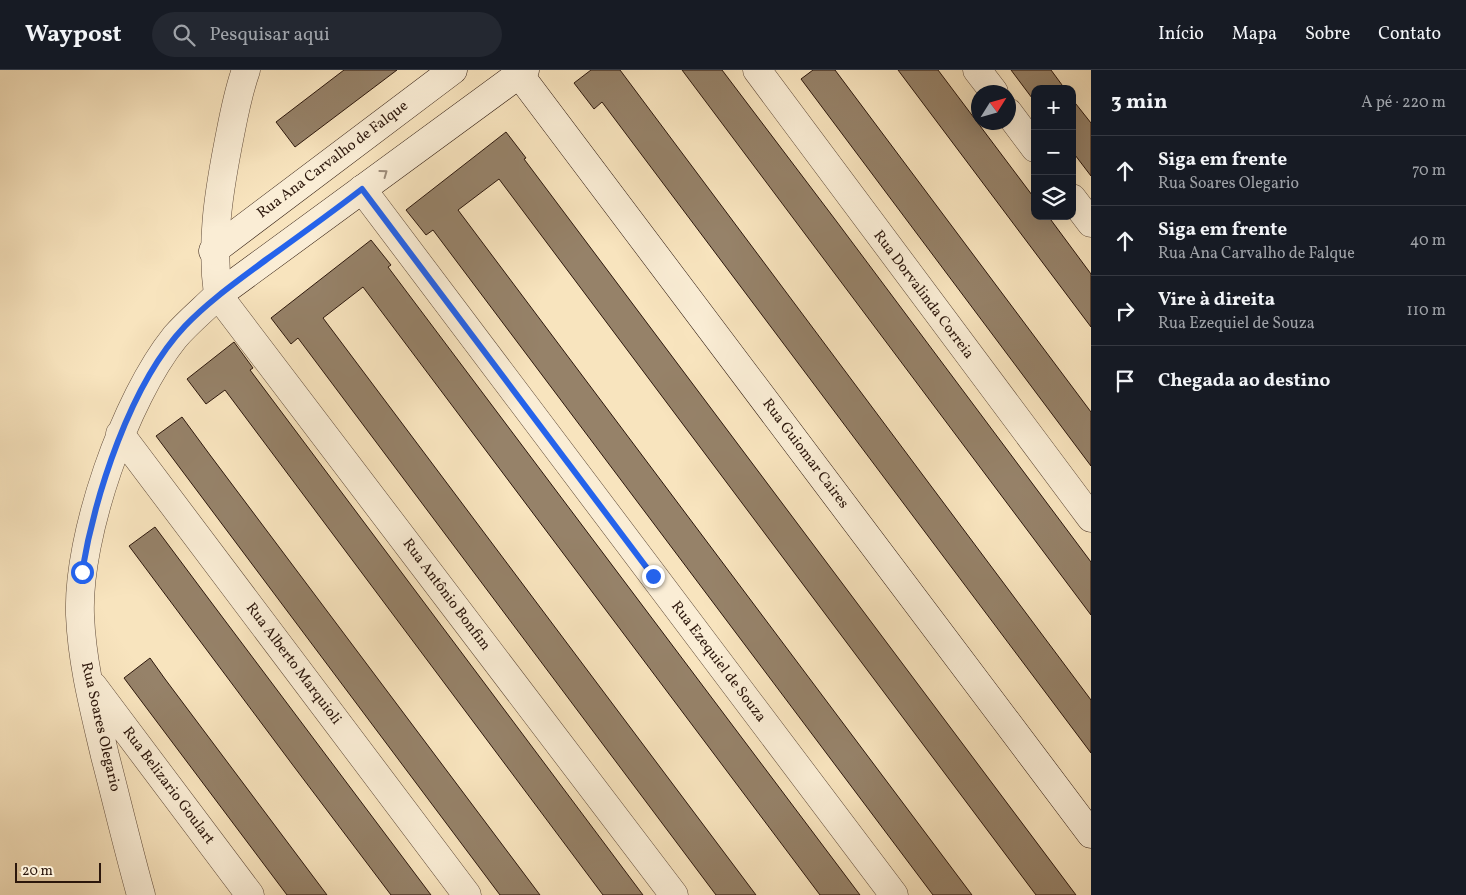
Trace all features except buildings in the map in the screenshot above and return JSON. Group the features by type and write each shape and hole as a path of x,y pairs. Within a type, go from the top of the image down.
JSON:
{"street":[{"path":"246,70 239,91 219,191 213,251 218,295 522,72"},
{"name":"Rua Ana Carvalho de Falque","path":"213,251 453,70"},
{"name":"Rua Dorvalinda Correia","path":"757,70 1091,518"},
{"path":"977,70 989,85"},
{"name":"Rua Guiomar Caires","path":"522,72 1091,834"},
{"path":"1016,123 1031,143"},
{"name":"Rua Ezequiel de Souza","path":"362,189 894,895"},
{"path":"1076,203 1091,223"},
{"name":"Rua Soares Olegario","path":"141,895 86,677 80,614 82,572 88,539 120,434 149,378 174,338 218,295"},
{"name":"Rua Antônio Bonfim","path":"218,295 674,895"},
{"name":"Rua Alberto Marquioli","path":"120,434 467,895"},
{"name":"Rua Belizario Goulart","path":"86,677 250,895"}],"route":[{"path":"82,572 88,539 120,434 149,378 174,338 218,295 362,189 653,576"}]}
